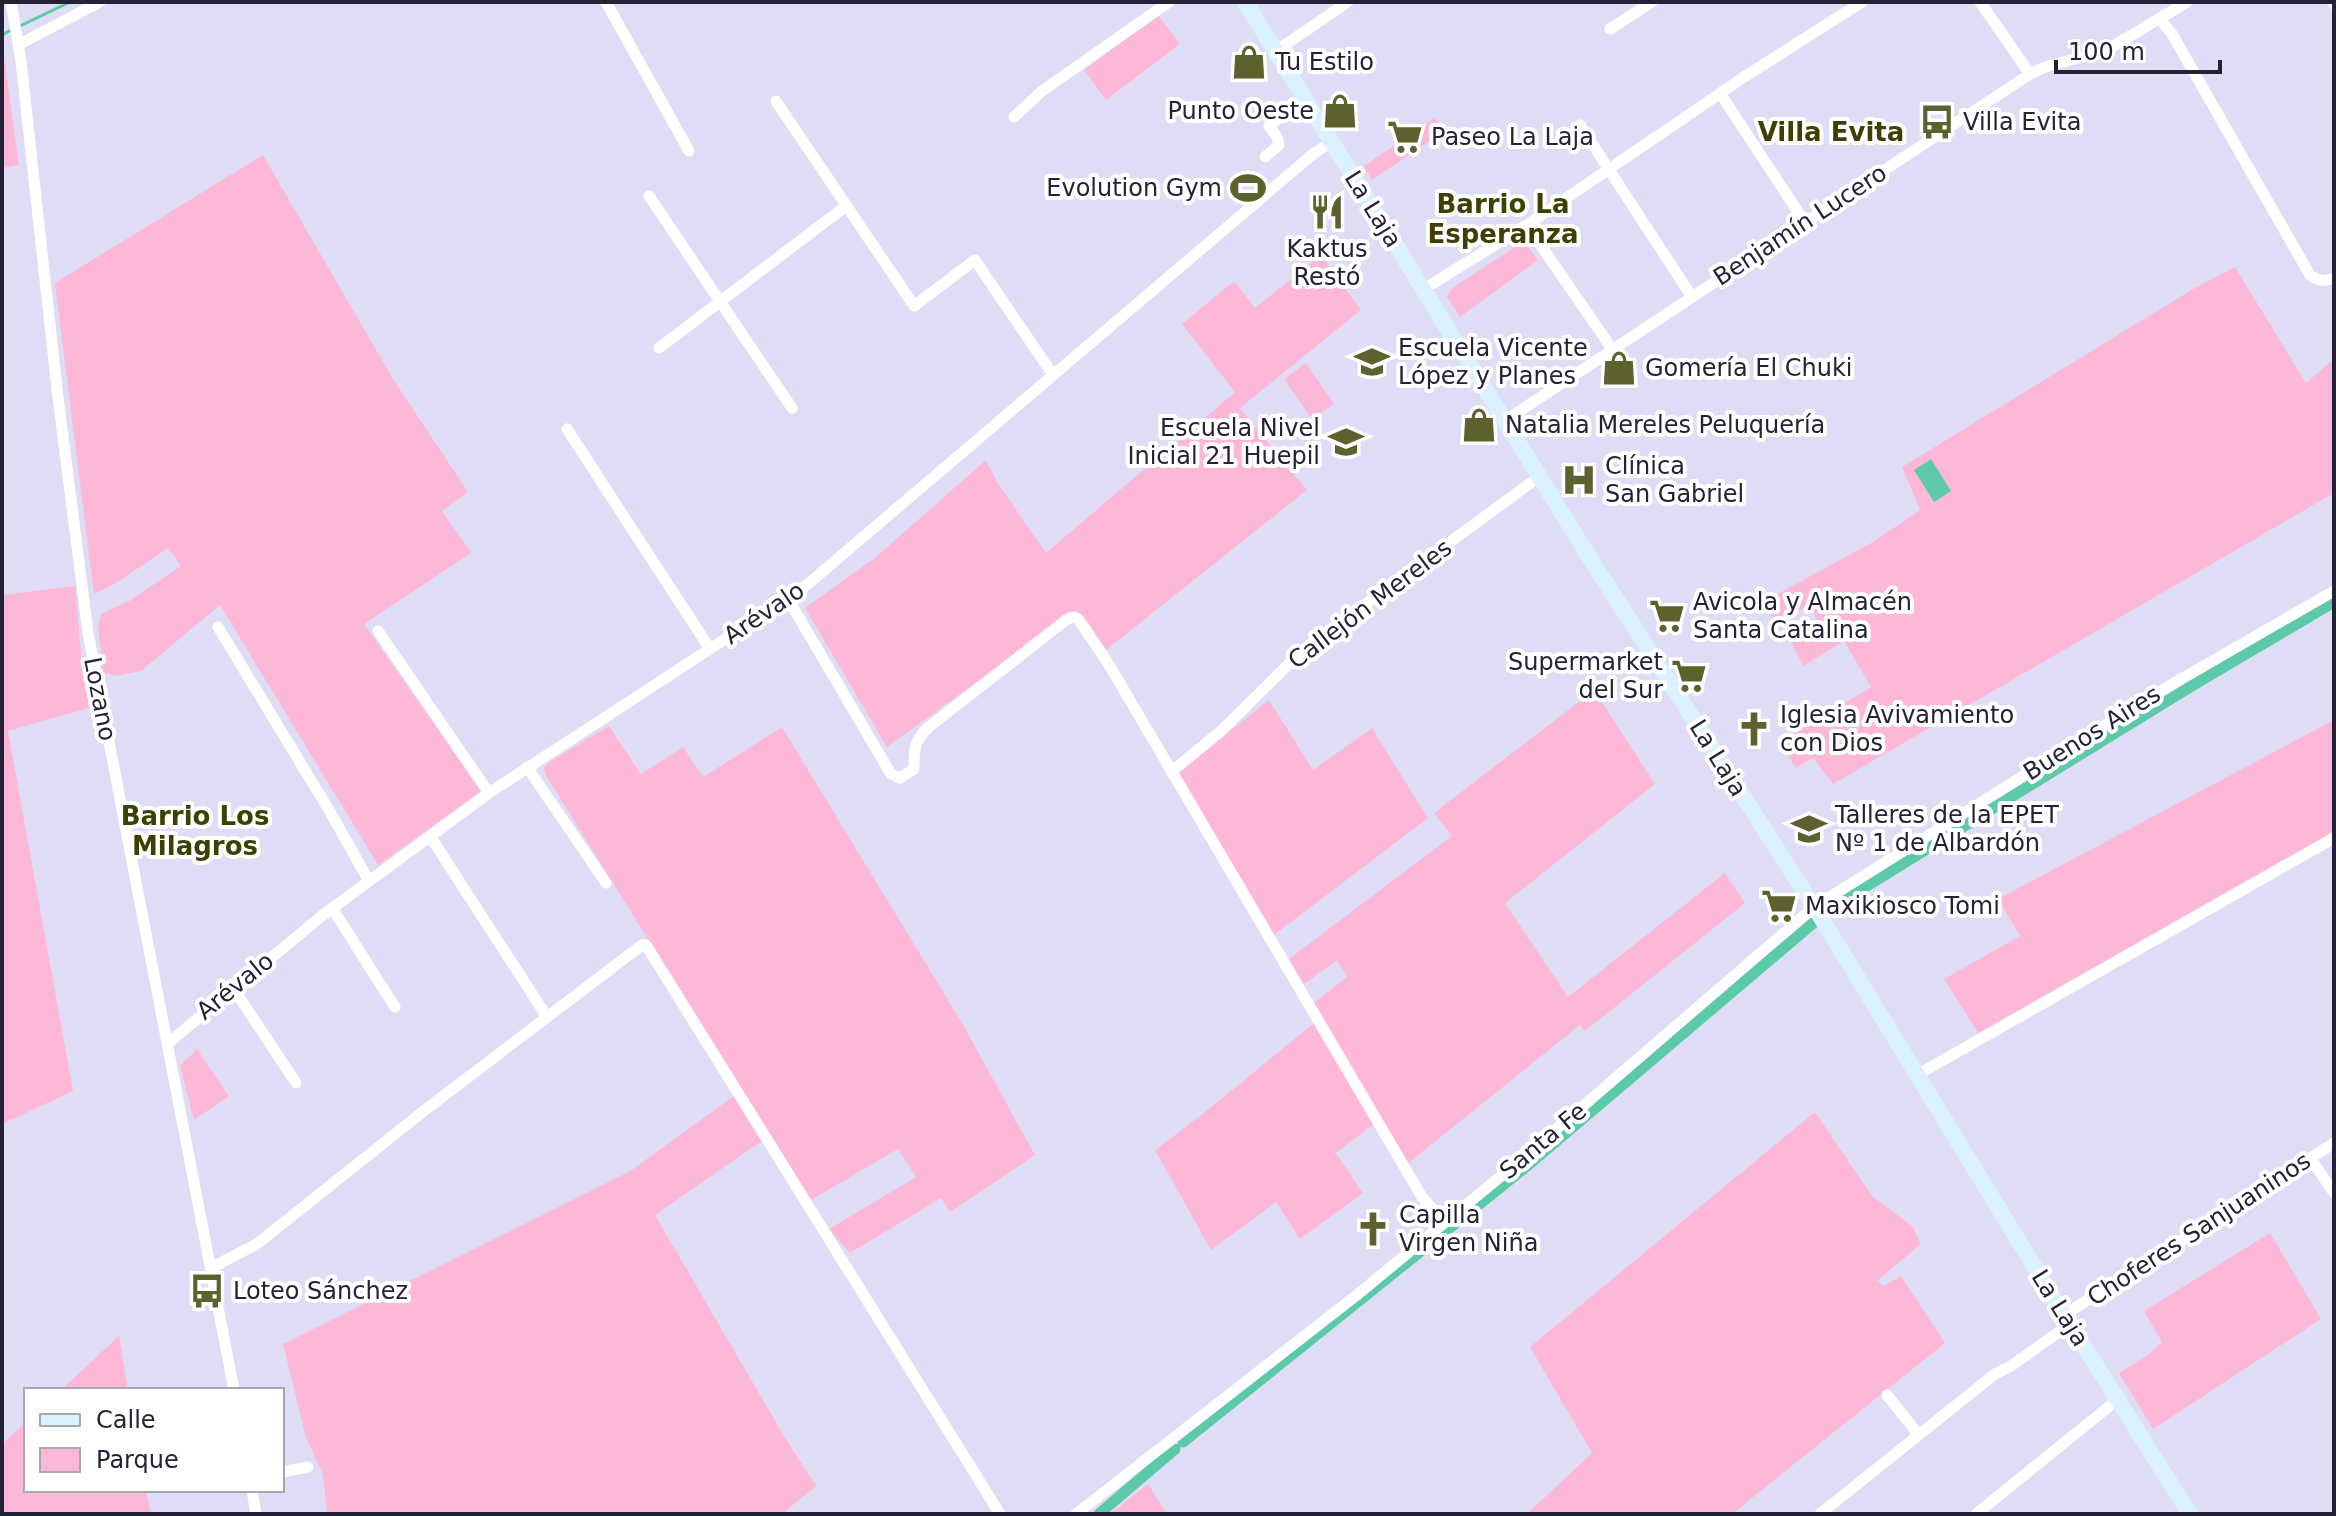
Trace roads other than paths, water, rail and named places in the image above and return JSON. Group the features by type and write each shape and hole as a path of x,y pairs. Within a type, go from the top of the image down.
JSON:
{"main road":[{"name":"La Laja","path":"1245,2 1818,914 2190,1514"}],"street":[{"name":"Lozano","path":"11,2 88,633 234,1388"},
{"path":"17,41 100,2"},
{"path":"606,2 689,151"},
{"path":"1014,117 1042,91 1169,2"},
{"path":"1276,51 1348,2"},
{"path":"1610,29 1652,2"},
{"path":"1424,289 1527,225 1720,93 1862,2"},
{"path":"1980,2 2030,74"},
{"name":"Benjamín Lucero","path":"1506,420 2030,74 2105,51 2187,2"},
{"path":"2160,19 2172,34 2310,275 2317,280 2334,278"},
{"path":"1720,93 1804,221"},
{"path":"1265,157 1279,145 1269,126 1305,98"},
{"path":"776,101 914,306 975,260 1053,375"},
{"path":"1580,125 1692,297"},
{"name":"Arévalo","path":"167,1044 332,908 489,793 788,599 1313,154 1331,142"},
{"path":"649,196 792,408"},
{"path":"659,348 846,206"},
{"path":"1527,225 1612,349"},
{"path":"567,429 710,649"},
{"name":"Callejón Mereles","path":"1171,772 1221,731 1303,650 1540,476"},
{"name":"Buenos Aires","path":"1818,914 2143,701 2334,591"},
{"path":"788,599 891,774 900,778 914,769 913,746 919,736 994,674 1072,617 1078,619 1108,663 1422,1197 1444,1222"},
{"path":"218,627 369,881"},
{"path":"378,631 489,793"},
{"path":"527,767 606,883"},
{"path":"430,836 547,1017"},
{"path":"1917,1075 2334,838"},
{"path":"332,908 395,1007"},
{"name":"Santa Fe","path":"1076,1514 1357,1295 1818,914"},
{"path":"211,1268 257,1244 547,1017 646,945 1000,1514"},
{"path":"233,988 296,1083"},
{"name":"Choferes Sanjuaninos","path":"1820,1514 2067,1320 2334,1143"},
{"path":"2311,1159 2334,1193"},
{"path":"1887,1395 1918,1434"},
{"path":"1976,1514 2117,1400"},
{"path":"284,1472 308,1467"},
{"path":"252,1492 256,1514"}],"waterway":[{"path":"20,26 70,2"},
{"path":"2,35 13,29"},
{"path":"1183,1442 1527,1166 1831,908 2334,602"},
{"path":"1099,1514 1175,1449"}],"place":[{"name":"Tu Estilo","path":"1249,62"},
{"name":"Punto Oeste","path":"1340,111"},
{"name":"Villa Evita","path":"1937,122"},
{"name":"Paseo La Laja","path":"1405,137"},
{"name":"Evolution Gym","path":"1248,188"},
{"name":"Kaktus Restó","path":"1327,212"},
{"name":"Escuela Vicente López y Planes","path":"1372,362"},
{"name":"Gomería El Chuki","path":"1619,368"},
{"name":"Natalia Mereles Peluquería","path":"1479,425"},
{"name":"Escuela Nivel Inicial 21 Huepil","path":"1346,442"},
{"name":"Clínica San Gabriel","path":"1579,480"},
{"name":"Avicola y Almacén Santa Catalina","path":"1667,616"},
{"name":"Supermarket del Sur","path":"1689,676"},
{"name":"Iglesia Avivamiento con Dios","path":"1754,729"},
{"name":"Talleres de la EPET Nº 1 de Albardón","path":"1809,829"},
{"name":"Maxikiosco Tomi","path":"1779,906"},
{"name":"Capilla Virgen Niña","path":"1373,1229"},
{"name":"Loteo Sánchez","path":"207,1291"}],"district":[{"name":"Villa Evita","path":"1831,132"},
{"name":"Barrio La Esperanza","path":"1503,219"},
{"name":"Barrio Los Milagros","path":"195,831"}]}
